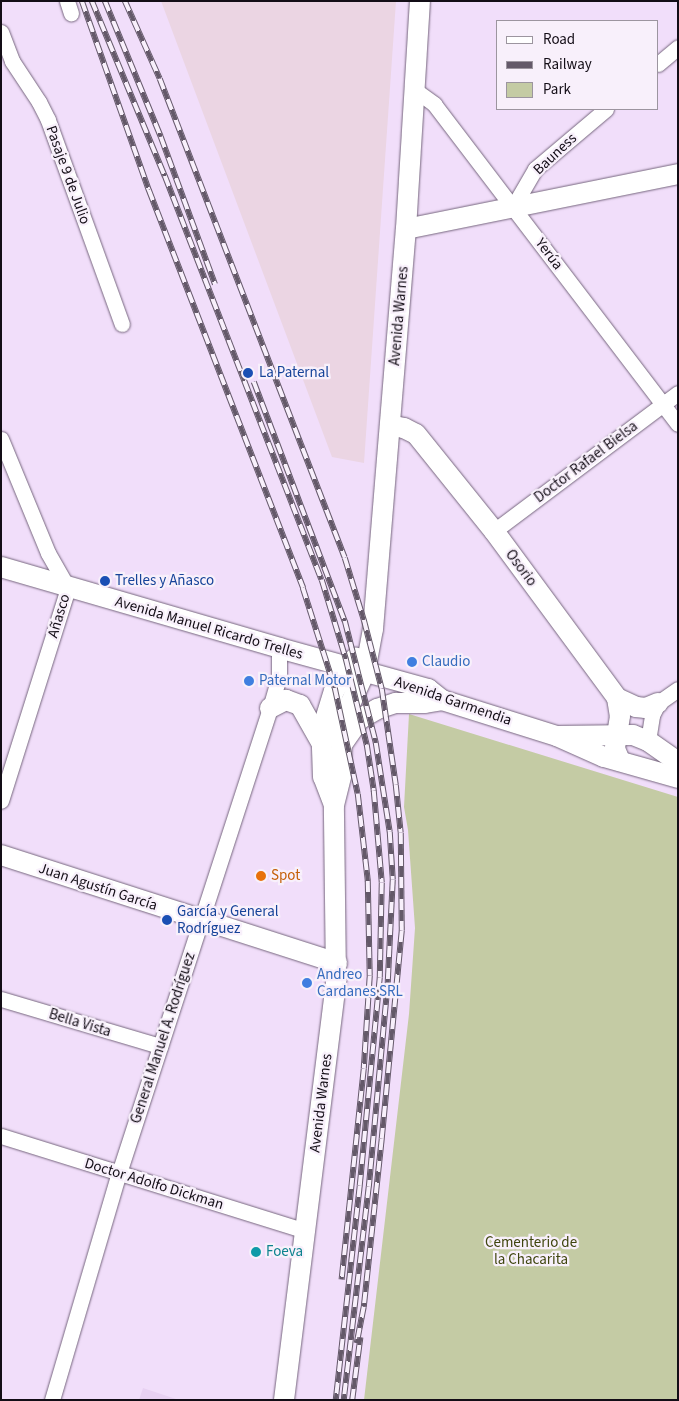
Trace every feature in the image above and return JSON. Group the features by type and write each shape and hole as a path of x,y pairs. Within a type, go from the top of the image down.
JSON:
{"main road":[{"name":"Avenida Warnes","path":"284,1400 337,963 334,805 341,776 342,730 357,669 373,630 406,229 420,1"},
{"path":"406,229 678,174"},
{"name":"Osorio","path":"390,425 404,428 416,434 494,531 617,698"},
{"name":"Avenida Manuel Ricardo Trelles","path":"1,567 68,588 357,669"},
{"path":"373,630 379,655 391,679"},
{"name":"Avenida Warnes","path":"334,805 323,777 322,744 329,705 334,691 357,669"},
{"name":"Avenida Garmendia","path":"357,669 428,689 442,700 557,736 584,750 678,778"},
{"path":"617,698 636,707 646,708 658,704"},
{"path":"617,698 620,716 615,749 629,764 649,756 648,741"},
{"path":"270,708 286,700 300,705 322,744"},
{"path":"343,744 360,719 377,709 401,702 425,703 442,700"},
{"name":"Avenida Garmendia","path":"557,736 633,736 648,741 678,762"},
{"name":"Juan Agustín García","path":"1,855 337,963"}],"street":[{"name":"Pasaje 9 de Julio","path":"1,32 12,61 39,102 48,120 122,324"},
{"path":"659,63 678,47"},
{"name":"Yerúa","path":"415,90 434,104 678,424"},
{"name":"Bauness","path":"513,207 535,169 605,110"},
{"name":"Doctor Rafael Bielsa","path":"494,531 678,393"},
{"name":"Añasco","path":"1,801 68,588 48,553 3,449"},
{"name":"General Manuel A. Rodríguez","path":"52,1400 119,1173 270,708 279,678 279,648"},
{"path":"648,741 652,715 658,704 678,689"},
{"name":"Bella Vista","path":"1,999 160,1046"},
{"name":"Doctor Adolfo Dickman","path":"1,1136 306,1231"}],"shaded area":[{"path":"161,1 396,1 364,463 332,457"},
{"path":"143,1388 179,1400 139,1400"}],"green space":[{"name":"Cementerio de la Chacarita","path":"409,714 678,797 678,1400 364,1400 409,1014 415,928 408,830 404,807"}],"railway":[{"path":"82,1 149,190 303,588 335,688 358,794 368,881 370,976 364,1069 342,1280"},
{"path":"92,1 165,176 322,580 346,659 367,745 374,791 382,883 380,978 360,1186 336,1400"},
{"path":"105,1 161,137 215,284"},
{"path":"125,1 160,79 345,558 382,689 401,833 402,931 364,1307 357,1343"},
{"path":"254,382 345,621 376,743 390,832 393,880 388,983 369,1187 344,1400"},
{"path":"352,1400 360,1338"}],"place":[{"name":"La Paternal","path":"248,373"},
{"name":"Trelles y Añasco","path":"105,581"},
{"name":"Claudio","path":"412,662"},
{"name":"Paternal Motor","path":"249,681"},
{"name":"Spot","path":"261,876"},
{"name":"García y General Rodríguez","path":"167,920"},
{"name":"Andreo Cardanes SRL","path":"307,983"},
{"name":"Foeva","path":"256,1252"}]}
